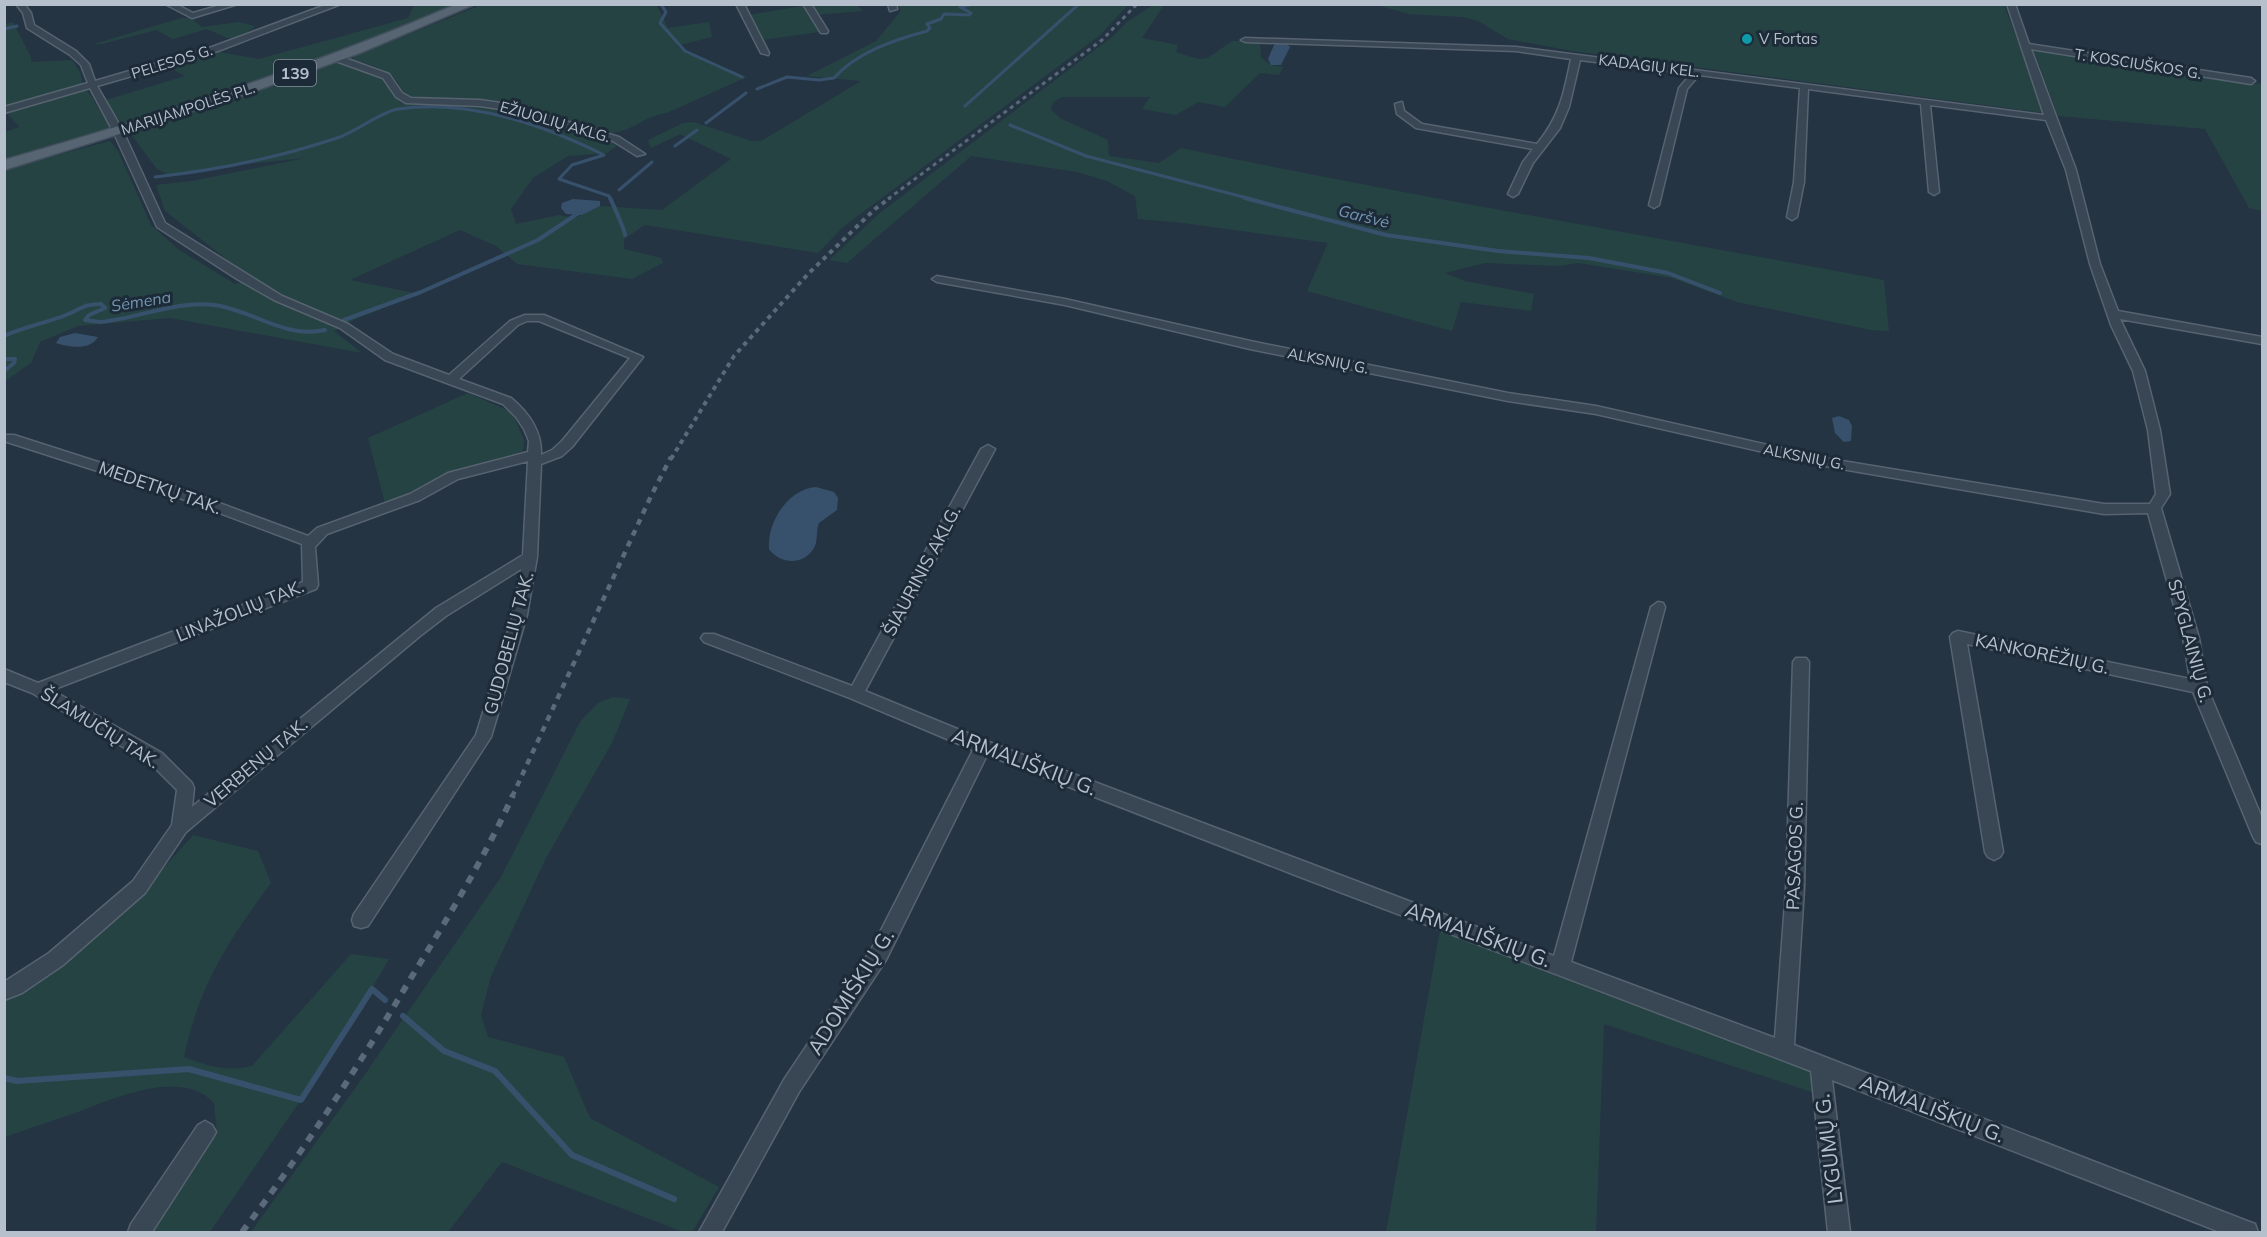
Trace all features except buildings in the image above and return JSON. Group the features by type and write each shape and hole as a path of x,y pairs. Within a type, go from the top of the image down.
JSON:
{"main road":[{"name":"MARIJAMPOLĖS PL.","path":"4,165 118,131 336,58 469,4"}],"street":[{"name":"GUDOBELIŲ TAK.","path":"20,4 27,13 30,26 73,53 85,64 93,86 118,131 160,225 278,298 344,326 389,357 507,401 519,411 532,434 534,459 530,557 520,615 483,737 361,920"},
{"path":"169,4 192,16 234,4"},
{"path":"740,4 765,53"},
{"path":"807,4 824,31"},
{"path":"2011,4 2050,118 2071,170 2095,264 2113,314 2139,371 2154,430 2163,494 2154,508"},
{"name":"PELESOS G.","path":"4,110 215,49 331,5"},
{"name":"KADAGIŲ KEL.","path":"1245,40 1497,47 2050,118"},
{"name":"T. KOSCIUŠKOS G.","path":"2026,46 2251,81"},
{"path":"1513,194 1538,147 1555,128 1565,107 1576,57"},
{"name":"EŽIUOLIŲ AKLG.","path":"336,58 386,76 399,95 409,101 480,103 508,107 616,139 640,154"},
{"path":"1654,205 1683,88 1697,72"},
{"path":"1792,216 1799,182 1804,86"},
{"path":"1925,102 1934,192"},
{"path":"1399,104 1400,112 1419,126 1538,147"},
{"name":"ALKSNIŲ G.","path":"937,279 1065,302 1250,345 1508,397 1596,410 1830,463 2104,509 2154,508"},
{"path":"2113,314 2262,339"},
{"path":"310,542 322,531 416,497 453,476 557,453 567,444 637,357 540,317 525,318 513,323 452,379"},
{"name":"MEDETKŲ TAK.","path":"9,438 174,491 310,542"},
{"name":"ŠIAURINIS AKLG.","path":"856,694 988,449"},
{"name":"SPYGLAINIŲ G.","path":"2154,508 2191,638 2199,687 2262,837"},
{"name":"LINAŽOLIŲ TAK.","path":"38,689 311,585 308,547 310,542"},
{"name":"VERBENŲ TAK.","path":"4,991 15,987 56,959 139,887 177,835 180,827 415,632 441,612 530,557"},
{"path":"1561,965 1658,607"},
{"name":"KANKORĖŽIŲ G.","path":"1994,852 1958,637 2199,687"},
{"name":"ARMALIŠKIŲ G.","path":"709,638 1300,870 1561,965 2247,1233"},
{"name":"PASAGOS G.","path":"1784,1051 1795,889 1802,662"},
{"name":"ŠLAMUČIŲ TAK.","path":"4,675 38,689 156,758 186,788 180,827"},
{"name":"ADOMIŠKIŲ G.","path":"710,1233 792,1085 879,954 983,747"},
{"name":"LYGUMŲ G.","path":"1820,1065 1839,1233"},
{"path":"139,1233 205,1132"}],"green space":[{"path":"656,4 668,28 709,22 712,37 676,46 747,77 620,132 612,133 497,102 409,98 391,75 375,66 352,60 355,56 481,5"},
{"path":"414,5 460,5 280,75 137,121 121,123 106,100 185,76 166,66 213,51 259,59 408,18"},
{"path":"809,5 857,5 863,11 816,15"},
{"path":"897,5 1128,5 1099,36 843,227 818,253 645,225 624,239 624,249 661,258 663,263 632,279 517,264 496,246 460,230 350,280 419,294 356,319 334,331 362,353 170,318 78,326 40,342 31,363 5,381 5,169 110,141 118,151 151,225 178,249 235,284 253,280 165,211 156,185 192,181 305,158 217,167 168,175 156,168 131,134 334,63 341,63 355,65 383,78 401,103 489,106 611,141 617,146 607,153 568,156 533,178 511,209 516,224 559,215 576,218 600,206 662,210 731,159 680,134 651,148 648,140 683,123 693,122 752,141 761,141 861,81 807,76 876,41 901,11"},
{"path":"1153,5 1164,5 1142,38 1178,45 1176,52 1201,59 1211,56 1232,41 1260,41 1261,58 1271,65 1283,67 1279,75 1260,73 1225,107 1198,102 1176,115 1142,109 1150,97 1062,97 1053,102 1051,110 1060,118 1108,140 1109,156 1159,163 1181,148 1445,200 1884,280 1889,331 1871,330 1737,302 1672,278 1579,263 1558,266 1485,263 1445,273 1465,281 1534,294 1531,311 1461,302 1452,331 1307,291 1328,243 1138,219 1135,196 1107,181 1077,172 971,156 847,263 829,260 881,212 1112,37 1127,22"},
{"path":"1377,5 2004,5 2045,113 1572,51 1508,39 1478,21 1463,17 1409,14"},
{"path":"802,6 819,32 762,40 749,15"},
{"path":"181,18 191,18 202,27 239,22 255,26 234,38 227,38 207,29 173,39 156,30 94,44"},
{"path":"13,22 31,57 31,62 72,60 81,74 83,87 90,94 110,128 100,133 5,159 5,132 19,127 5,111 4,25"},
{"path":"2033,49 2253,84 2261,83 2262,78 2262,211 2249,208 2205,129 2058,116"},
{"path":"468,393 512,412 524,440 523,451 507,458 466,469 385,503 368,438"},
{"path":"613,697 630,699 612,743 546,858 491,976 481,1015 488,1037 564,1057 590,1118 719,1187 692,1232 683,1232 502,1162 448,1232 251,1232 361,1080 501,877 580,722 598,703"},
{"path":"193,835 258,851 271,883 241,925 217,965 198,1008 184,1057 217,1067 252,1066 351,954 389,959 340,1043 210,1232 150,1232 217,1133 214,1103 200,1093 184,1087 146,1089 108,1100 5,1137 4,994 52,974 134,901"},
{"path":"1440,930 1812,1070 1812,1092 1604,1024 1596,1232 1386,1232"}],"water":[{"path":"1277,43 1287,44 1290,47 1281,65 1271,65 1268,59"},
{"path":"573,199 600,201 600,206 582,215 566,214 561,208 562,203"},
{"path":"75,333 98,337 84,346 72,347 56,343 60,337"},
{"path":"1839,416 1849,420 1852,426 1851,441 1844,442 1835,433 1832,418"},
{"path":"816,487 834,492 838,498 837,510 819,523 815,546 806,557 800,560 786,561 774,555 769,549 769,539 781,509 797,494"}],"waterway":[{"path":"661,4 666,12 660,23 685,51 742,77"},
{"name":"Sėmena","path":"757,89 787,77 819,80 834,78 865,54 902,38 927,31 930,28 927,24 941,19 944,14 969,15 971,13 960,7 974,4"},
{"name":"Garšvė","path":"965,106 1079,4"},
{"path":"4,29 17,26"},
{"name":"Sėmena","path":"706,123 746,93"},
{"path":"155,177 224,167 292,152 344,135 398,109 451,108 478,111 530,124 604,155 572,165 559,179 609,196 611,199"},
{"name":"Garšvė","path":"1010,125 1086,156 1251,199"},
{"name":"Sėmena","path":"675,146 697,130"},
{"name":"Sėmena","path":"619,190 652,162"},
{"path":"610,198 625,235"},
{"name":"Garšvė","path":"1245,198 1386,235 1498,251 1589,258 1668,273 1720,293"},
{"name":"Sėmena","path":"344,320 421,292 538,240 580,212"},
{"name":"Sėmena","path":"4,336 95,304 101,304 105,308 89,315 85,320 100,322 171,307 200,304 228,308 296,331 325,330"},
{"name":"Sėmena","path":"4,359 15,359 14,363 4,371"},
{"path":"4,1078 17,1081 189,1069 301,1100 372,989 385,1000"},
{"path":"403,1016 444,1051 495,1071 572,1155 674,1199"}],"railway":[{"path":"888,199 1102,40 1137,4"},
{"path":"671,459 734,356 808,274 875,209 890,198"},
{"path":"512,797 671,457"},
{"path":"242,1232 309,1139 371,1043 465,888 513,795"}],"place":[{"name":"V Fortas","path":"1747,39"}]}
